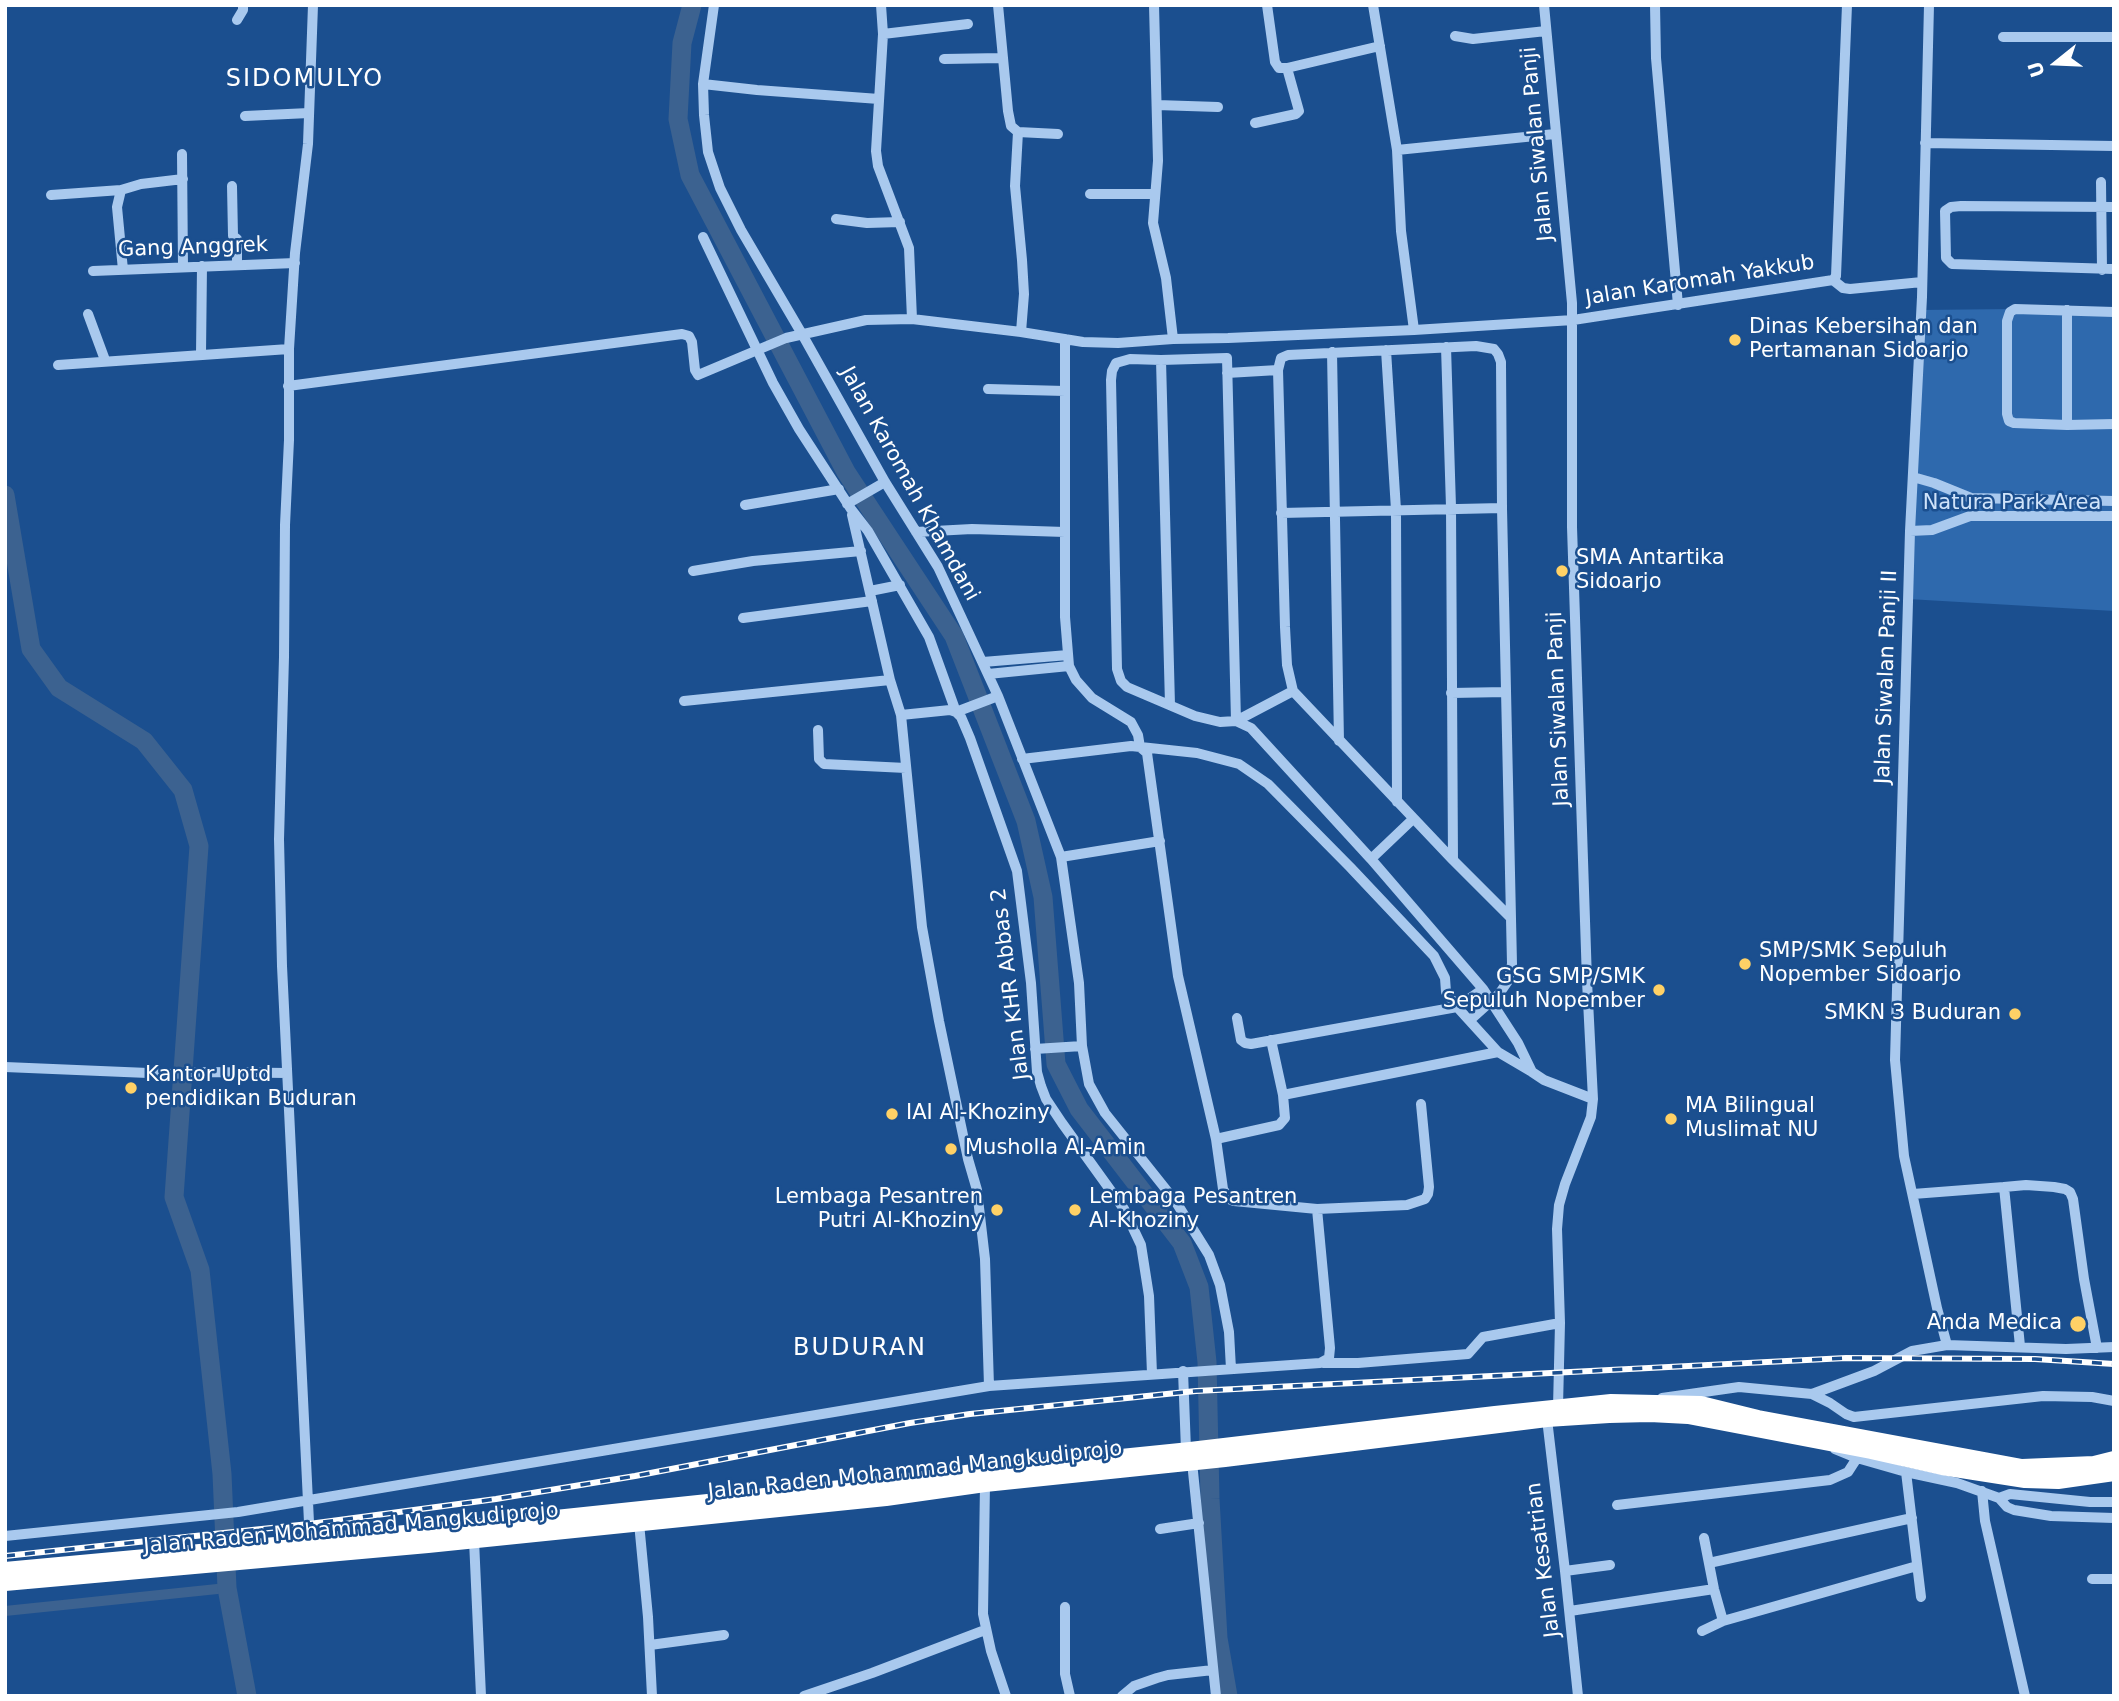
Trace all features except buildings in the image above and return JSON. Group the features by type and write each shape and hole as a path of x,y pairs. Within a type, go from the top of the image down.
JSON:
{"highway":[{"name":"Jalan Raden Mohammad Mangkudiprojo","path":"1224,1452 1558,1407 1643,1402 1701,1404 1942,1460"},
{"name":"Jalan Raden Mohammad Mangkudiprojo","path":"5,1583 243,1554 474,1540 639,1523 918,1487 985,1484 1224,1452 1547,1419 1640,1414 1688,1416 1826,1443 1942,1460"},
{"name":"Jalan Raden Mohammad Mangkudiprojo","path":"918,1487 986,1470 1190,1456"},
{"path":"1942,1460 2022,1467 2094,1464 2114,1459"},
{"path":"1942,1460 1982,1475 2058,1481 2114,1473"},
{"name":"Jalan Raden Mohammad Mangkudiprojo","path":"243,1554 310,1543 886,1491"},
{"name":"Jalan Raden Mohammad Mangkudiprojo","path":"5,1570 212,1557"}],"street":[{"path":"237,20 243,5"},
{"path":"310,1543 297,1303 279,839 289,349 308,144 313,5"},
{"name":"Jalan Karomah Khamdani","path":"714,5 703,84 704,115 709,152 720,188 741,230 885,482 938,567 983,662 994,698 1022,758 1061,857 1079,983 1078,1047 1089,1084 1118,1132 1176,1202 1213,1262 1230,1332 1231,1369"},
{"path":"881,5 883,34 876,151 878,166 909,247 912,319"},
{"path":"998,5 1009,119 1014,130 1058,134"},
{"path":"1154,5 1158,161 1154,194 1155,235 1166,278 1173,339"},
{"path":"1267,5 1275,62 1279,68 1380,46"},
{"path":"1373,5 1397,150 1401,231 1414,330"},
{"name":"Jalan Siwalan Panji","path":"1544,5 1573,320 1572,527 1593,1099 1591,1117 1559,1205 1558,1407"},
{"path":"1655,5 1656,58 1678,304"},
{"path":"1847,5 1836,276 1833,279 1843,288 1850,289 1922,282"},
{"name":"Jalan Siwalan Panji II","path":"1929,5 1895,1060 1904,1156 1947,1345"},
{"path":"883,34 968,24"},
{"path":"1455,36 1473,39 1546,31"},
{"path":"2003,37 2114,37"},
{"path":"944,59 1002,58"},
{"path":"1255,123 1298,113 1298,104 1287,68"},
{"path":"703,84 879,99"},
{"path":"1157,105 1218,107"},
{"path":"246,116 309,113"},
{"path":"1018,132 1015,186 1024,295 1021,332"},
{"path":"1397,150 1555,134"},
{"path":"1925,143 2114,146"},
{"path":"182,154 183,267"},
{"path":"51,195 121,190 135,185 183,179"},
{"path":"2101,182 2102,270"},
{"path":"232,186 233,236 237,239 237,265"},
{"path":"121,190 117,207 122,270"},
{"path":"1090,194 1154,194"},
{"path":"2114,207 1951,207 1945,211 1946,258 1952,264 2114,270"},
{"path":"836,219 867,223 901,222"},
{"path":"1922,227 1945,228"},
{"path":"703,237 761,348 799,429 851,504 890,680 901,715 922,927 939,1021 977,1190 985,1259 989,1386"},
{"name":"Gang Anggrek","path":"93,271 295,263"},
{"path":"201,354 202,267"},
{"name":"Jalan Karomah Yakkub","path":"1573,320 1833,279"},
{"path":"2114,312 2015,309 2010,312 2007,321 2009,421 2067,425 2114,424"},
{"path":"2067,310 2067,425"},
{"path":"88,314 105,360"},
{"path":"288,386 682,334 689,336 692,342 698,375 786,338 866,320 912,319 1083,342 1118,343 1573,320"},
{"path":"1228,338 1236,721"},
{"path":"1065,339 1065,617 1069,660 1083,690 1131,722 1138,735 1140,747 1149,759 1178,976 1216,1139 1223,1189 1229,1199 1317,1209 1407,1205 1425,1199 1429,1187 1421,1104"},
{"path":"1446,347 1451,508 1453,860"},
{"path":"1470,1020 1499,994 1511,972 1512,964 1502,508 1502,362 1494,349 1487,347 1288,355 1281,358 1278,370 1287,664 1293,691 1396,802 1510,917"},
{"path":"58,365 289,349"},
{"path":"1386,351 1396,510 1396,802"},
{"path":"1332,352 1339,741"},
{"path":"1227,358 1123,360 1116,363 1112,371 1119,675 1127,687 1195,716 1220,722 1236,721 1293,691"},
{"path":"1161,360 1170,705"},
{"path":"1227,373 1278,370"},
{"path":"988,389 1065,391"},
{"path":"1913,477 1971,498 2114,501"},
{"path":"851,504 885,482"},
{"path":"745,505 839,489"},
{"path":"1970,516 1971,498"},
{"name":"Jalan KHR Abbas 2","path":"851,504 929,637 961,710 961,717 1017,871 1038,1049 1037,1072 1046,1099 1124,1209 1141,1245 1149,1296 1152,1374"},
{"path":"1281,513 1502,508"},
{"path":"1910,531 1932,530 1970,516 2114,516"},
{"path":"916,532 972,529 1065,533"},
{"path":"693,571 753,561 861,551"},
{"path":"743,618 871,596 900,585"},
{"path":"983,662 1069,660"},
{"path":"988,674 1069,660"},
{"path":"684,701 890,680"},
{"path":"1451,693 1506,692"},
{"path":"901,715 961,710 994,698"},
{"path":"1236,721 1251,728 1265,742 1483,989 1518,1043 1532,1072"},
{"path":"818,730 819,759 824,764 906,768"},
{"path":"1022,758 1140,747 1197,753 1239,764 1268,784 1434,956 1445,978 1446,992 1499,1052 1544,1080 1593,1099"},
{"path":"1371,859 1413,819"},
{"path":"1061,857 1160,841"},
{"path":"1237,1018 1241,1040 1245,1043 1271,1040 1457,1007 1483,989"},
{"path":"1216,1139 1279,1125 1285,1118 1271,1040"},
{"path":"1038,1049 1078,1047"},
{"path":"1283,1095 1499,1052"},
{"path":"5,1068 172,1074 287,1073"},
{"path":"1913,1194 2026,1185 2054,1187 2070,1192 2097,1348"},
{"path":"2004,1187 2020,1346"},
{"path":"1317,1209 1331,1348 1329,1358 1320,1363"},
{"path":"5,1536 239,1511 989,1386 1468,1354 1483,1337 1559,1323"},
{"name":"Jalan Raden Mohammad Mangkudiprojo","path":"1812,1394 1874,1371 1912,1351 1947,1345 2114,1347"},
{"path":"1183,1371 1216,1696"},
{"name":"Jalan Raden Mohammad Mangkudiprojo","path":"1643,1402 1739,1387 1812,1394 1854,1417 2043,1395 2092,1397 2114,1401"},
{"name":"Jalan Kesatrian","path":"1547,1419 1578,1696"},
{"name":"Jalan Raden Mohammad Mangkudiprojo","path":"1826,1443 1844,1454 1982,1491 1999,1498 2007,1507 2051,1516 2114,1518"},
{"path":"1617,1505 1830,1480 1845,1474 1857,1458"},
{"path":"1906,1472 1921,1597"},
{"path":"985,1484 982,1606 985,1630 1006,1696"},
{"path":"1982,1491 1985,1521 2025,1696"},
{"name":"Jalan Raden Mohammad Mangkudiprojo","path":"1999,1498 2010,1494 2114,1502"},
{"path":"1709,1563 1912,1518"},
{"path":"639,1523 652,1696"},
{"path":"1160,1529 1199,1523"},
{"path":"1704,1538 1723,1621"},
{"path":"474,1540 481,1696"},
{"path":"1565,1571 1610,1565"},
{"path":"1702,1631 1723,1621 1917,1566"},
{"path":"2091,1579 2114,1579"},
{"path":"1570,1611 1714,1589"},
{"path":"1065,1607 1065,1674 1070,1696"},
{"path":"804,1696 849,1682 985,1630"},
{"path":"650,1645 724,1635"},
{"path":"1122,1696 1134,1686 1157,1678 1213,1670"}],"green space":[{"name":"Natura Park Area","path":"1919,310 2114,312 2114,611 1908,599"}],"waterway":[{"path":"692,5 682,43 678,119 690,175 846,472 954,636 1026,821 1043,897 1056,1064 1079,1109 1182,1243 1199,1287 1207,1362 1210,1499 1218,1638 1228,1696"},
{"path":"5,495 31,649 59,688 144,741 183,790 199,846 174,1197 200,1270 222,1474 227,1588 247,1696"},
{"path":"5,1611 227,1588"}],"railway":[{"path":"5,1556 309,1524 496,1499 635,1476 910,1423 970,1414 1196,1391 1846,1358 2035,1359 2114,1364"}],"place":[{"name":"Dinas Kebersihan dan Pertamanan Sidoarjo","path":"1735,340"},
{"name":"SMA Antartika Sidoarjo","path":"1562,571"},
{"name":"SMP/SMK Sepuluh Nopember Sidoarjo","path":"1745,964"},
{"name":"GSG SMP/SMK Sepuluh Nopember","path":"1659,990"},
{"name":"SMKN 3 Buduran","path":"2015,1014"},
{"name":"Kantor Uptd pendidikan Buduran","path":"131,1088"},
{"name":"IAI Al-Khoziny","path":"892,1114"},
{"name":"MA Bilingual Muslimat NU","path":"1671,1119"},
{"name":"Musholla Al-Amin","path":"951,1149"},
{"name":"Lembaga Pesantren Putri Al-Khoziny","path":"997,1210"},
{"name":"Lembaga Pesantren Al-Khoziny","path":"1075,1210"},
{"name":"Anda Medica","path":"2078,1324"}],"district":[{"name":"SIDOMULYO","path":"305,80"},
{"name":"BUDURAN","path":"860,1349"}]}
